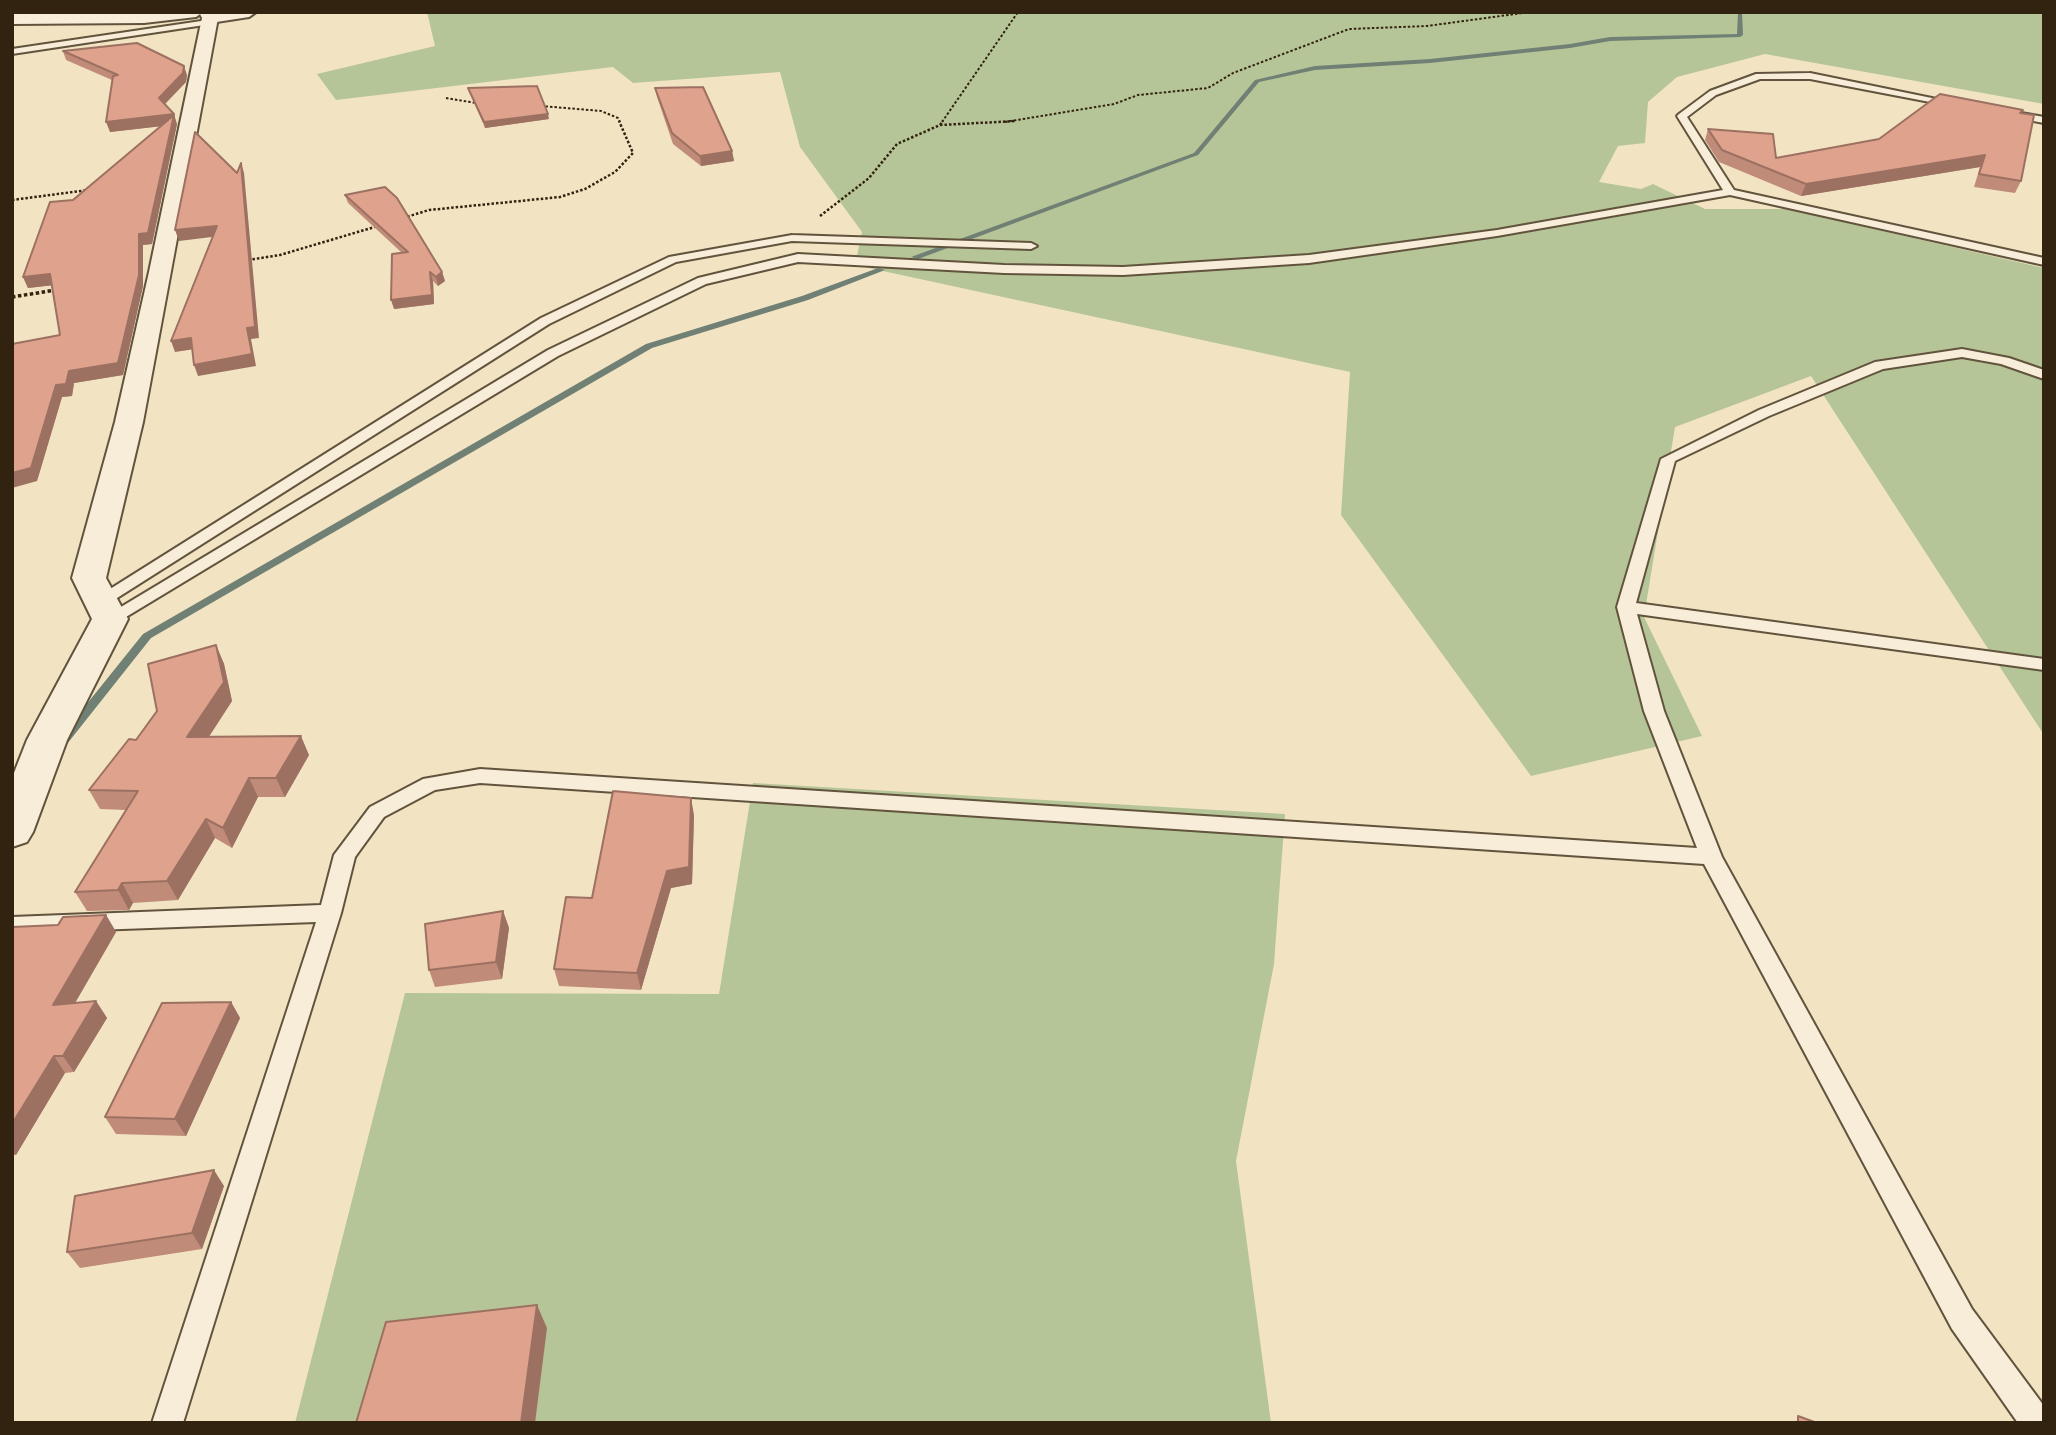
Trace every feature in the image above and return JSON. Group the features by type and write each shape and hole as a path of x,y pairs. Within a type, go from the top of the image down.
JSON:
{"street":[{"path":"12,19 144,18 249,12"},
{"path":"12,832 47,740 105,610 89,578 129,422 161,272 205,16"}],"lane":[{"path":"12,52 205,16"},
{"path":"1730,192 1682,116 1713,93 1759,76 1810,76 1975,107"},
{"path":"2003,112 2044,120"},
{"path":"105,610 553,353 702,281 798,258 1004,269 1123,271 1309,259 1497,233 1730,192 2044,262"},
{"path":"105,610 545,321 673,259 792,238 1031,246"},
{"path":"2037,1423 1962,1319 1711,857 1654,710 1626,607 1668,459 1763,414 1880,365 1962,352 2004,361 2044,375"},
{"path":"1626,607 2044,665"},
{"path":"167,1423 330,913 345,855 377,812 430,784 480,776 1711,857"},
{"path":"12,925 330,913"}],"path":[{"path":"940,125 1018,12"},
{"path":"792,238 869,178 897,144 940,125 1001,123 1114,104 1138,95 1208,88 1233,72 1349,29 1427,26 1530,12"},
{"path":"446,98 477,103"},
{"path":"403,218 429,210 560,197 586,189 615,172 633,153 618,118 601,111 530,105"},
{"path":"12,200 95,189"},
{"path":"240,261 280,255 390,222"},
{"path":"12,297 66,288"}],"green space":[{"path":"427,12 2044,12 2044,104 1765,54 1677,77 1648,102 1645,143 1618,146 1599,182 1641,189 1653,184 1705,209 1787,209 2044,268 2044,735 1811,376 1675,427 1644,617 1702,736 1531,776 1341,515 1350,372 855,265 862,232 800,147 780,72 633,83 613,67 336,100 317,74 435,46"},
{"path":"753,783 1285,814 1274,964 1236,1161 1271,1423 295,1423 405,993 719,994"}],"building":[{"path":"137,43 184,66 183,73 159,98 174,114 106,122 113,76 118,75 63,51"},
{"path":"537,86 548,114 484,122 468,88"},
{"path":"703,87 732,151 700,156 672,133 655,88"},
{"path":"1940,94 2023,110 2020,113 2034,115 2021,181 1979,174 1985,155 1806,184 1722,150 1708,129 1773,134 1776,158 1879,139"},
{"path":"174,115 148,233 139,234 139,275 118,363 69,371 66,384 56,385 31,468 12,473 12,344 60,335 50,274 23,277 50,202 73,200"},
{"path":"195,132 237,173 241,163 255,327 247,328 252,354 194,365 191,338 171,341 217,226 175,230"},
{"path":"385,187 397,198 442,272 436,277 430,272 432,295 391,300 392,254 408,252 345,195"},
{"path":"216,645 224,682 187,737 301,736 276,778 249,778 223,828 206,819 167,881 122,883 118,890 75,892 138,791 89,790 129,739 136,740 157,711 148,664"},
{"path":"613,791 691,798 689,867 667,871 637,973 554,969 566,897 592,898"},
{"path":"503,911 496,962 429,970 425,924"},
{"path":"106,915 53,1005 96,1001 63,1056 54,1056 12,1124 12,927 58,925 63,917"},
{"path":"231,1002 175,1119 105,1117 162,1003"},
{"path":"214,1170 192,1233 67,1252 75,1196"},
{"path":"537,1305 521,1423 356,1423 386,1322"},
{"path":"1798,1416 1817,1423 1798,1423"}],"waterway":[{"path":"915,257 1196,154 1257,81 1315,68 1430,61 1610,39 1740,35 1740,12"},
{"path":"63,741 147,636 649,346 805,298 881,270"}]}
